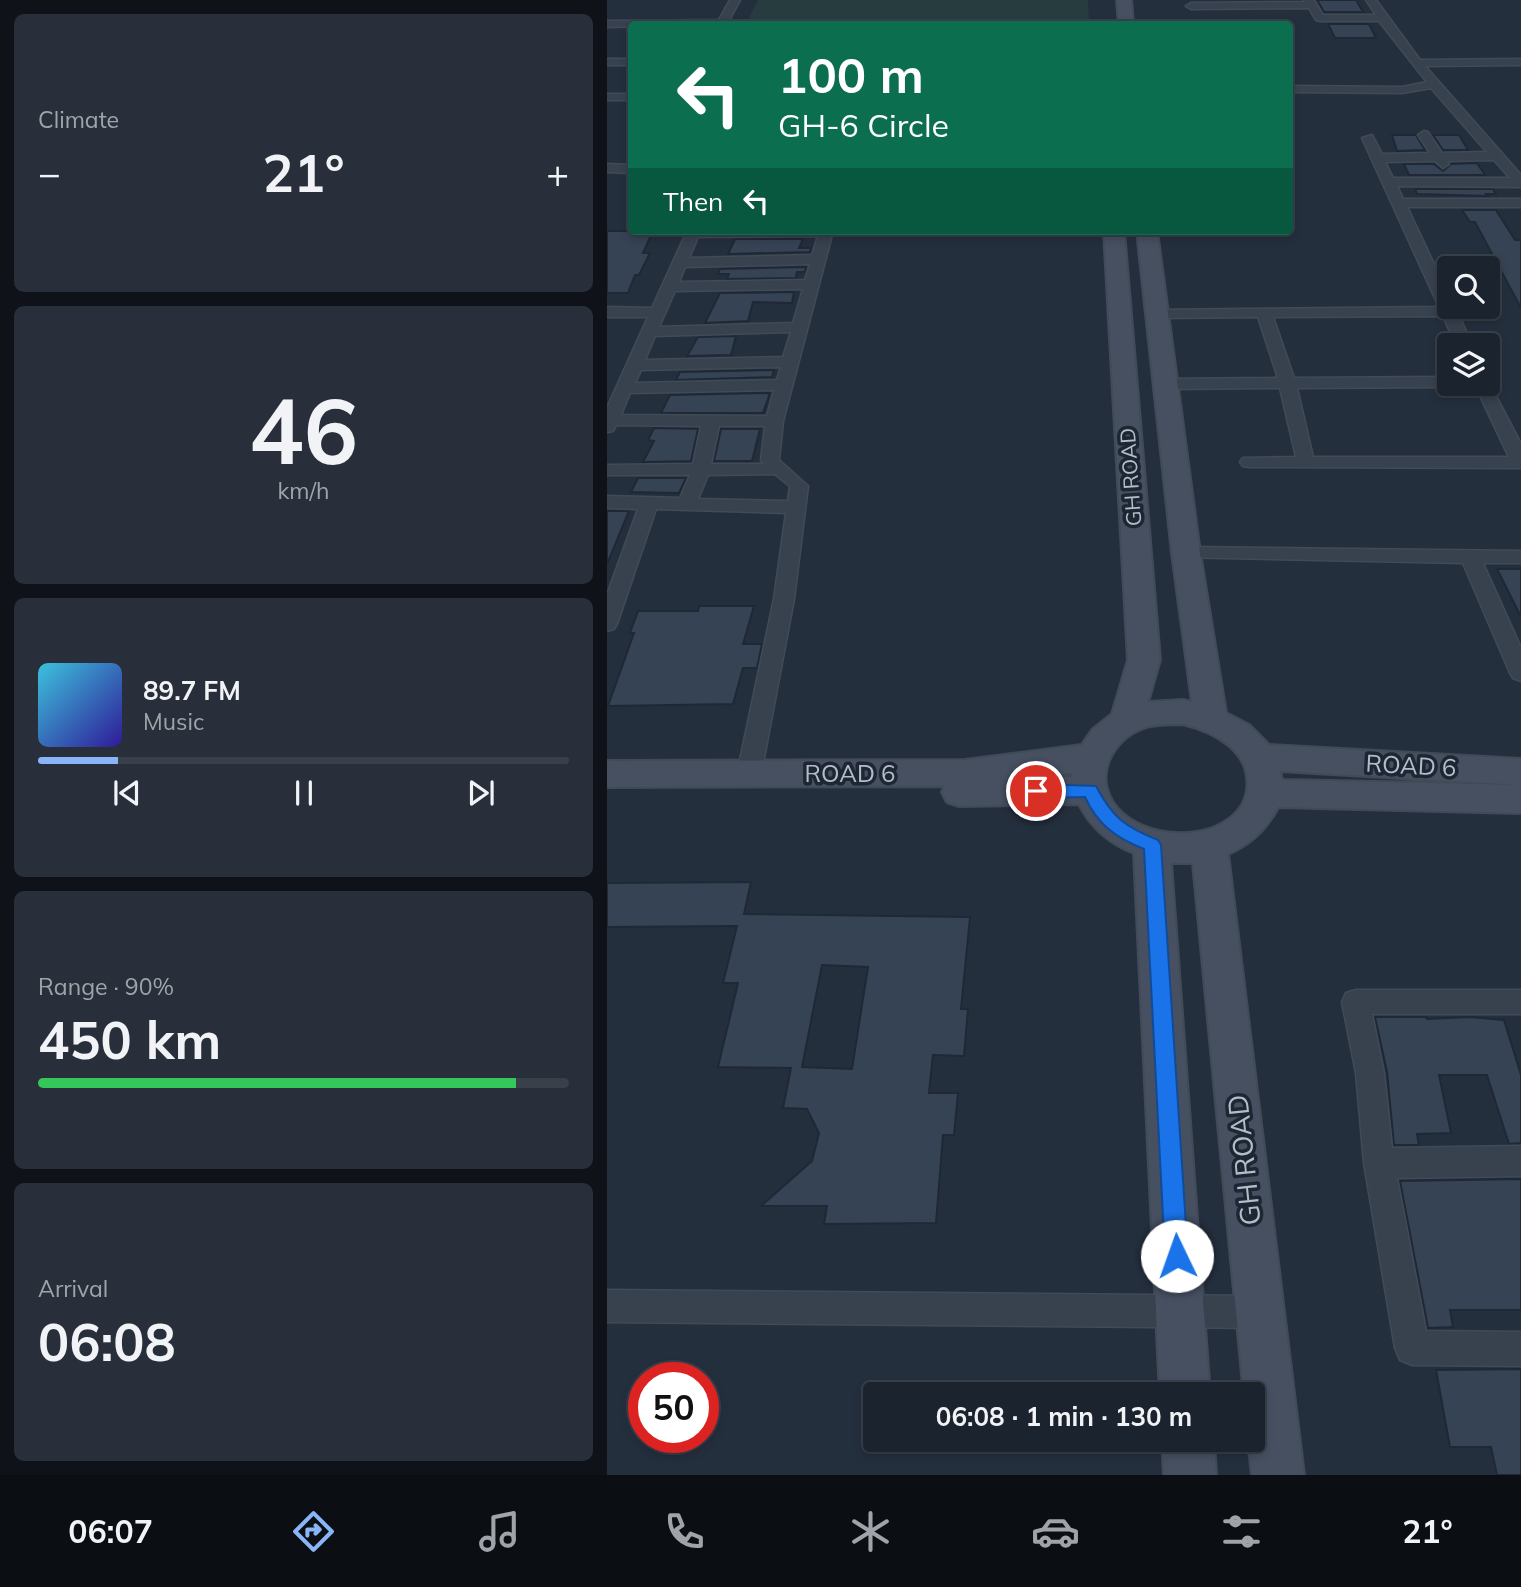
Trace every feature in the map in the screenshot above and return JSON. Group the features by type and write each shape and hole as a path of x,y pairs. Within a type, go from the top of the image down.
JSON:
{"main road":[{"path":"1124,0 1126,21"},
{"name":"GH ROAD","path":"1114,235 1144,660 1127,721"},
{"name":"GH ROAD","path":"1148,235 1186,553 1211,719"},
{"path":"1164,712 1183,712 1211,719 1231,728 1247,741 1258,757 1264,775 1265,793 1256,815 1236,834 1209,846 1191,849 1152,845 1130,836 1112,824 1098,808 1091,774 1106,737 1127,721 1164,712"},
{"name":"ROAD 6","path":"1258,757 1521,772"},
{"name":"ROAD 6","path":"607,774 1091,774"},
{"name":"ROAD 6","path":"607,797 1091,774"},
{"name":"ROAD 6","path":"1265,793 1521,799"},
{"path":"1152,845 1184,1382"},
{"name":"GH ROAD","path":"1209,846 1278,1475"},
{"path":"1189,1452 1190,1475"}],"street":[{"path":"724,21 735,0"},
{"path":"1191,6 1312,4 1320,18 1380,13"},
{"path":"1328,29 1380,13"},
{"path":"1380,13 1434,83 1507,161 1520,183"},
{"path":"607,24 628,24"},
{"path":"607,62 628,62"},
{"path":"1419,63 1521,62"},
{"path":"1293,89 1402,90 1434,83"},
{"path":"607,97 628,97"},
{"path":"1424,135 1467,203"},
{"path":"1368,138 1437,286"},
{"path":"1382,169 1436,156 1507,161"},
{"path":"1382,169 1447,169 1507,161"},
{"path":"607,168 628,169"},
{"path":"1382,169 1455,182 1520,183"},
{"path":"1398,203 1521,203"},
{"path":"692,235 609,424 774,421"},
{"path":"732,235 823,242"},
{"path":"682,256 823,242"},
{"path":"776,469 770,460 774,421 823,242"},
{"path":"668,287 812,284"},
{"path":"1158,313 1437,311"},
{"path":"607,312 657,313"},
{"path":"1264,313 1287,382 1306,463"},
{"path":"649,331 800,327"},
{"path":"634,365 790,362"},
{"path":"1164,384 1437,382"},
{"path":"625,388 784,385"},
{"path":"1249,462 1521,463 1489,396"},
{"path":"687,504 701,469 711,421"},
{"path":"607,470 776,469 793,477 799,486 784,599 749,774"},
{"path":"607,502 797,507"},
{"path":"607,624 649,503"},
{"path":"1186,553 1521,556"},
{"path":"1470,556 1521,673"},
{"path":"1521,1002 1357,1002 1370,1073 1379,1163 1412,1348 1521,1349"},
{"path":"1379,1163 1521,1161"},
{"path":"607,1307 1261,1312"}],"green space":[{"path":"758,0 1088,0 1089,21 748,21"}],"building":[{"path":"1317,0 1356,0 1363,12 1324,12"},
{"path":"1328,24 1369,24 1376,38 1335,38"},
{"path":"1392,135 1416,135 1425,150 1397,151"},
{"path":"1433,135 1459,135 1468,150 1443,150"},
{"path":"1477,163 1485,175 1409,175 1404,164 1434,164 1443,171 1451,164"},
{"path":"1415,189 1493,189 1496,194 1417,194"},
{"path":"1462,210 1496,210 1515,240 1521,240 1521,308 1500,269 1500,256 1493,256 1475,222 1470,222"},
{"path":"607,231 651,235 643,253 650,253 639,275 635,275 628,293 607,293"},
{"path":"735,239 803,239 799,248 811,248 810,252 728,254"},
{"path":"806,267 805,272 797,272 796,278 727,279 729,274 718,274 720,269"},
{"path":"794,292 792,303 753,302 748,321 705,323 720,293"},
{"path":"736,336 731,355 687,356 698,337"},
{"path":"774,370 772,377 676,380 680,372"},
{"path":"770,393 763,413 661,413 670,395"},
{"path":"654,428 698,429 691,461 643,462 654,441 648,440"},
{"path":"721,429 760,429 752,461 714,461"},
{"path":"638,478 686,478 679,493 631,492"},
{"path":"607,511 629,511 607,564"},
{"path":"1497,569 1521,569 1521,617"},
{"path":"699,606 754,606 743,644 762,644 757,668 743,668 733,704 608,706 634,633 630,633 638,611 698,611"},
{"path":"751,882 744,914 970,917 961,1009 968,1009 964,1056 933,1055 929,1093 958,1093 954,1135 943,1135 936,1223 824,1224 827,1206 761,1206 812,1161 819,1133 807,1109 783,1108 791,1068 718,1067 738,983 723,983 737,926 607,927 607,883","holes":["822,965 868,967 852,1069 802,1067"]},
{"path":"1375,1017 1470,1017 1504,1020 1521,1075 1521,1143 1509,1144 1487,1075 1439,1075 1451,1133 1417,1134 1419,1145 1394,1145 1387,1072"},
{"path":"1521,1179 1521,1310 1450,1310 1453,1327 1428,1328 1400,1181"},
{"path":"1521,1369 1521,1475 1497,1475 1491,1447 1450,1447 1436,1370"}],"route":[{"path":"1036,791 1090,790 1098,808 1112,824 1130,836 1152,845 1177,1256"}]}
